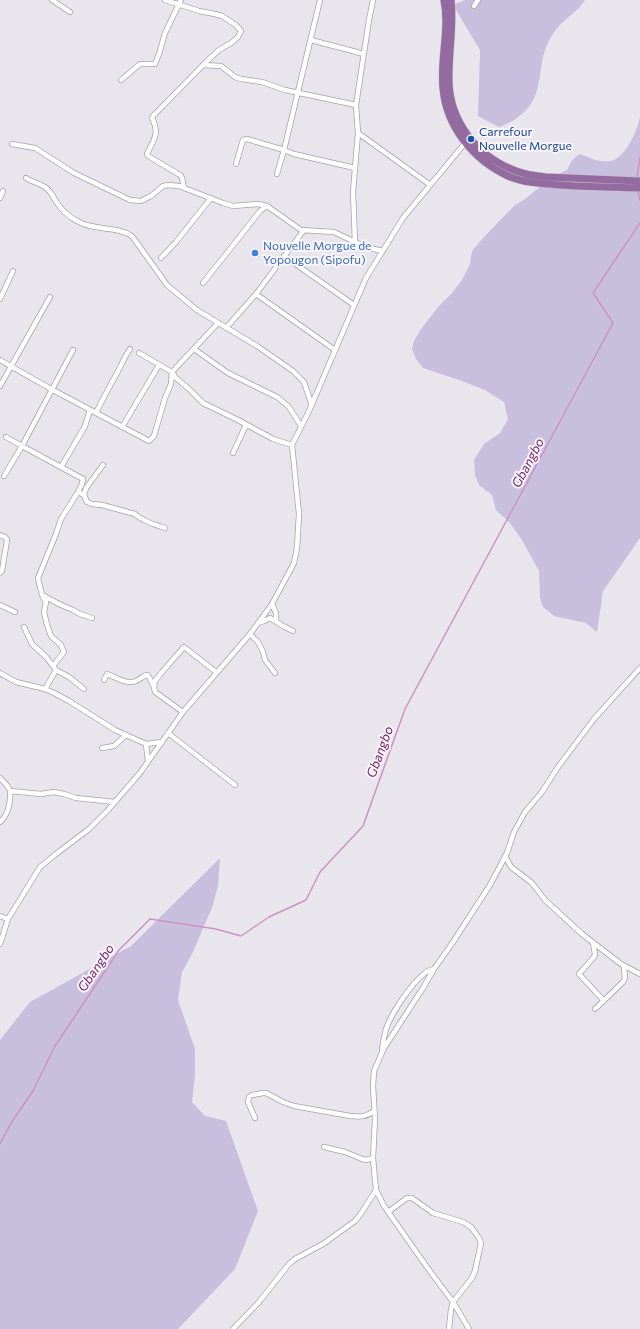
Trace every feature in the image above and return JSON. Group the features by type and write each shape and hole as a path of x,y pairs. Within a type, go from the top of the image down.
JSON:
{"main road":[{"path":"444,0 446,22 442,70 444,99 458,133 464,143 475,154 508,176 536,183 628,184 640,181"},
{"path":"451,0 453,14 449,84 453,106 459,122 477,146 493,160 512,170 531,175 628,184 640,188"}],"street":[{"path":"52,0 70,12"},
{"path":"165,0 179,2 199,11 222,16 236,25 241,32 231,43 219,50 203,65 152,118 157,133 148,156 180,175 184,188"},
{"path":"277,174 311,40 319,0"},
{"path":"355,242 353,192 358,133 356,105 373,0"},
{"path":"474,6 478,0"},
{"path":"121,80 140,64 155,64 165,33 179,2"},
{"path":"311,40 364,54"},
{"path":"203,65 221,66 241,79 262,82 285,90 356,105"},
{"path":"358,133 429,184"},
{"path":"236,164 243,140 247,139 294,154 355,168"},
{"path":"0,944 8,920 40,867 89,829 115,802 140,773 183,712 250,634 272,604 294,563 297,548 299,514 292,445 366,278 403,218 429,184 452,159 464,143"},
{"path":"12,144 35,148 74,173 130,200 142,201 163,186 168,185 184,188 233,206 258,204 267,206 295,227 304,230 334,232 369,248 383,251"},
{"path":"26,178 46,188 54,196 58,205 76,221 88,227 126,231 132,236 167,285 196,310 257,346 293,370 304,382 311,403"},
{"path":"0,198 4,191"},
{"path":"161,258 176,242 211,198"},
{"path":"203,283 260,211 267,206"},
{"path":"226,328 256,294 304,230"},
{"path":"284,256 354,305"},
{"path":"0,299 13,271"},
{"path":"256,294 335,350"},
{"path":"0,386 50,297"},
{"path":"0,360 51,390 96,412 149,441 152,439 170,384 172,372 218,323"},
{"path":"96,412 130,348"},
{"path":"194,349 228,373 277,397 289,407 301,426"},
{"path":"4,476 22,446 73,350"},
{"path":"139,354 172,372 176,378 203,404 273,439 292,445"},
{"path":"122,427 159,365"},
{"path":"61,467 82,432 90,410"},
{"path":"233,453 246,425"},
{"path":"6,437 83,479 78,492 61,519 38,578 42,595 46,602 44,612 47,625 51,636 61,645 64,652 45,690"},
{"path":"103,464 86,488 84,495 87,502 135,514 139,518 146,520 149,523 164,528"},
{"path":"78,492 84,495"},
{"path":"0,536 5,537 7,540 2,571 0,573"},
{"path":"42,595 80,614 92,618"},
{"path":"272,604 276,613 276,621"},
{"path":"0,605 15,612"},
{"path":"258,623 270,618 293,631"},
{"path":"24,627 32,644 55,668 70,677 84,689"},
{"path":"250,634 258,642 265,660 275,673"},
{"path":"154,687 155,681 184,647 216,672"},
{"path":"469,1329 453,1302 388,1212 376,1190 373,1158 374,1071 382,1052 434,969 490,885 505,856 514,832 526,812 594,719 640,668"},
{"path":"0,673 16,682 45,690 69,701 114,730 146,744 162,742"},
{"path":"104,680 107,674 127,682 135,681 145,675 148,675 155,692 183,712"},
{"path":"168,733 235,785"},
{"path":"102,748 114,746 126,735"},
{"path":"146,744 148,761"},
{"path":"0,778 10,791 8,811 0,822"},
{"path":"10,791 41,794 54,792 76,798 115,802"},
{"path":"505,856 511,867 532,883 545,900 593,943 624,966 640,974"},
{"path":"500,866 507,862"},
{"path":"0,916 8,920"},
{"path":"593,943 595,954 594,957 579,974 604,1001"},
{"path":"595,1009 624,980 624,966"},
{"path":"382,1052 387,1027 397,1008 415,982 426,972 434,969"},
{"path":"255,1118 248,1102 249,1097 263,1093 294,1106 350,1116 367,1116 374,1111"},
{"path":"324,1147 345,1152 366,1160 373,1158"},
{"path":"233,1329 259,1302 289,1264 295,1259 323,1244 354,1221 360,1215 376,1190"},
{"path":"388,1212 407,1198 412,1198 433,1213 463,1222 476,1233 481,1243 475,1270 472,1278 453,1302 449,1329"}],"shaded area":[{"path":"465,0 585,0 558,27 549,40 543,56 537,90 533,101 525,111 515,119 499,127 478,116 480,50 453,5"},
{"path":"640,117 640,538 603,591 597,632 586,623 554,616 543,607 540,598 539,571 522,540 510,523 496,510 492,495 479,485 475,475 474,460 484,444 500,433 508,419 504,402 485,390 423,368 416,359 412,349 414,341 421,329 462,280 470,264 472,251 515,205 525,199 552,177 567,170 572,160 580,154 595,160 611,161 616,159 626,149 634,136"},
{"path":"220,858 218,885 213,905 193,952 182,972 178,1000 195,1049 195,1074 192,1102 205,1116 226,1121 258,1211 235,1269 178,1329 0,1329 0,1040 30,1002 131,946"}],"waterway":[{"name":"Gbangbo","path":"637,178 640,157"},
{"name":"Gbangbo","path":"638,190 640,200"},
{"name":"Gbangbo","path":"0,1144 11,1123 33,1091 55,1046 119,950 150,919 216,929 241,936 269,917 306,900 320,872 363,826 405,709 613,323 593,293 640,223"}],"place":[{"name":"Carrefour Nouvelle Morgue","path":"471,139"},
{"name":"Nouvelle Morgue de Yopougon (Sipofu)","path":"255,253"}]}
